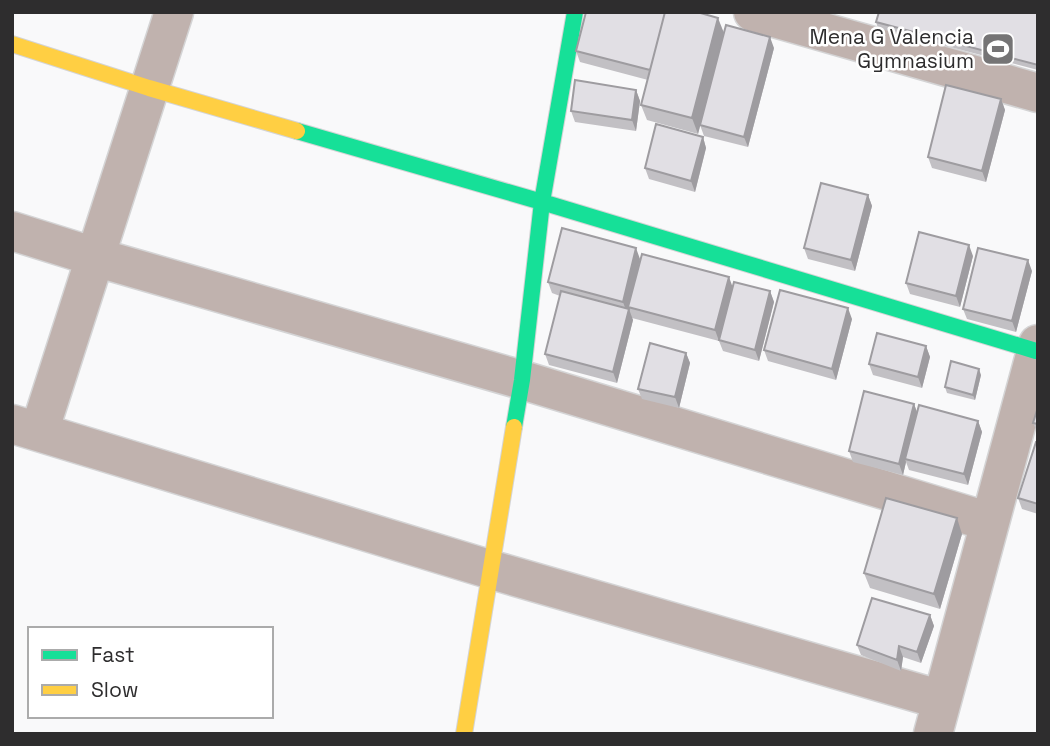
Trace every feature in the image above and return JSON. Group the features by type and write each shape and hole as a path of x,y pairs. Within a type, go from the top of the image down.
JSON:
{"street":[{"path":"12,44 149,88 1037,347 938,717 492,570 25,428 94,257 149,88 174,12"},
{"path":"464,734 522,380 542,202 575,12"},
{"path":"753,12 1038,93"},
{"path":"12,231 522,380 990,522"}],"building":[{"path":"586,12 665,12 650,70 576,51"},
{"path":"665,12 697,12 718,18 692,118 641,105"},
{"name":"Mena G Valencia Gymnasium","path":"879,12 1038,12 1038,65 876,22"},
{"path":"726,25 770,37 744,137 700,125"},
{"path":"575,80 636,90 632,120 571,111"},
{"path":"946,85 1001,99 982,171 928,157"},
{"path":"656,124 703,137 691,181 645,168"},
{"path":"821,183 868,195 851,260 804,248"},
{"path":"562,228 636,248 623,302 548,282"},
{"path":"919,232 969,245 956,296 906,283"},
{"path":"978,248 1028,260 1012,321 963,309"},
{"path":"642,254 729,277 715,330 628,307"},
{"path":"734,282 770,291 755,350 719,340"},
{"path":"780,290 848,308 832,369 764,350"},
{"path":"561,291 629,309 613,372 545,354"},
{"path":"877,333 926,346 918,377 869,364"},
{"path":"650,343 686,353 675,397 638,389"},
{"path":"951,361 979,369 973,395 945,387"},
{"path":"864,391 914,404 899,464 849,451"},
{"path":"919,405 978,421 964,474 905,459"},
{"path":"1038,407 1038,424 1033,423"},
{"path":"1038,442 1038,504 1018,498"},
{"path":"886,498 957,518 934,594 864,573"},
{"path":"872,598 930,615 917,652 899,646 897,660 857,645"}],"traffic: fast":[{"path":"514,427 522,380 542,202 575,12"},
{"path":"297,131 1036,351"}],"traffic: slow":[{"path":"12,44 297,131"},
{"path":"464,734 514,427"}],"place":[{"name":"Mena G Valencia Gymnasium","path":"998,49"}]}
